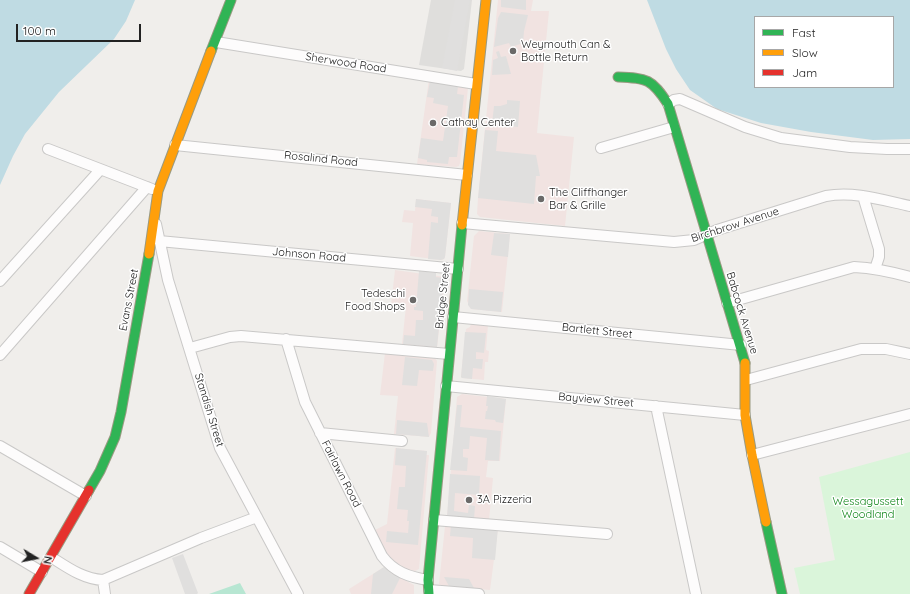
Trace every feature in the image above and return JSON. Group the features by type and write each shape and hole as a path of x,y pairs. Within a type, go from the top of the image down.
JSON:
{"street":[{"name":"Evans Street","path":"29,594 107,458 118,428 147,271 158,191 231,0"},
{"name":"Bridge Street","path":"429,588 449,354 476,84 486,0"},
{"name":"Sherwood Road","path":"216,42 476,84"},
{"name":"Babcock Avenue","path":"618,77 647,79 659,89 668,104 744,361 746,380 745,415 752,455 782,594"},
{"path":"668,104 678,99 683,100 731,122 781,138 850,147 910,149"},
{"path":"601,148 674,127"},
{"name":"Rosalind Road","path":"175,144 467,175"},
{"path":"48,149 158,191"},
{"path":"0,281 100,170"},
{"path":"0,355 146,187"},
{"name":"Birchbrow Avenue","path":"462,223 674,242 694,240 717,230 826,196 839,194 863,196 910,206"},
{"path":"863,196 879,249 875,269"},
{"name":"Standish Street","path":"154,214 168,280 220,448 298,594"},
{"name":"Johnson Road","path":"159,241 458,269"},
{"path":"727,303 854,267 894,272 910,277"},
{"name":"Bartlett Street","path":"453,317 740,345"},
{"path":"190,348 230,337 241,336 449,354"},
{"name":"Fairlawn Road","path":"286,339 305,402 380,552 388,564 429,588 479,594"},
{"path":"746,380 861,349 886,348 910,354"},
{"name":"Bayview Street","path":"446,386 745,415"},
{"path":"656,406 696,594"},
{"path":"752,455 910,414"},
{"path":"320,434 402,442"},
{"path":"0,446 86,496"},
{"path":"51,557 83,576 95,580 103,580 201,538 257,517"},
{"path":"434,520 607,534"},
{"path":"0,547 42,572"},
{"path":"103,580 105,594"}],"shaded area":[{"path":"431,0 472,0 464,69 461,71 419,65"},
{"path":"455,0 470,0 457,71 442,68"},
{"path":"498,0 533,0 531,11 549,11 537,133 574,137 565,226 480,217 477,214"},
{"path":"501,0 526,0 526,10 501,7"},
{"path":"501,12 528,15 523,43 511,47 509,43 494,47 498,18"},
{"path":"499,51 501,57 506,56 511,74 492,75 493,60 498,58 496,52"},
{"path":"429,79 467,86 468,88 460,163 459,166 456,167 417,164"},
{"path":"430,81 458,86 457,94 464,95 457,157 449,157 448,164 427,162 427,160 418,158 421,138 443,141 448,106 433,103 434,98 427,97"},
{"path":"507,100 520,101 518,127 492,124 494,106 507,104"},
{"path":"485,130 498,131 496,151 536,155 540,176 536,176 534,204 478,198"},
{"path":"416,199 451,203 444,259 441,260 410,256 413,223 402,222 404,210 415,211"},
{"path":"416,199 451,203 444,259 428,259 431,222 438,223 438,217 431,216 432,209 415,207"},
{"path":"479,231 510,234 502,312 471,309 467,301 474,236"},
{"path":"494,233 510,234 508,257 491,255"},
{"path":"395,270 445,277 437,348 402,344 406,306 391,305"},
{"path":"419,271 436,273 436,277 444,278 437,347 403,344 404,335 415,336 416,320 423,320 423,311 414,310 414,307 416,307"},
{"path":"469,289 503,292 501,312 471,309 468,305"},
{"path":"471,324 488,325 486,350 489,351 488,362 485,362 484,380 461,377 466,329 470,327"},
{"path":"465,332 486,333 484,353 476,352 476,359 483,359 482,369 473,368 472,379 461,377"},
{"path":"385,353 430,357 435,358 437,361 431,433 429,437 394,434 398,396 380,395"},
{"path":"405,357 432,360 434,364 433,371 419,370 417,386 402,385"},
{"path":"462,394 506,399 500,461 488,461 486,477 493,478 489,520 447,517 457,397"},
{"path":"487,396 506,399 503,423 485,419 488,406 486,406"},
{"path":"457,405 462,405 460,427 501,431 499,461 485,460 487,438 470,436 469,449 463,449 463,457 468,458 467,471 450,470"},
{"path":"397,420 427,423 429,437 396,434"},
{"path":"395,448 427,451 426,455 429,455 419,569 415,571 407,570 388,560 373,531 387,524"},
{"path":"396,448 427,451 418,545 386,542 387,531 408,533 408,510 397,509 399,487 405,487 406,466 395,465"},
{"path":"450,474 480,476 479,495 455,493 454,511 468,513 469,505 475,506 474,519 447,517"},
{"path":"451,524 498,528 495,560 472,558 473,538 450,536"},
{"path":"445,526 498,528 490,590 442,586 439,584"},
{"path":"183,554 198,593 197,594 185,594 172,558"},
{"path":"384,567 389,572 414,585 414,594 351,594 349,589"},
{"path":"384,567 400,578 392,594 371,594 373,574"},
{"path":"444,577 469,579 474,588 449,586"}],"green space":[{"name":"Wessagussett Woodland","path":"910,452 910,594 800,594 794,568 835,560 819,477"},
{"path":"240,583 246,594 209,594"}],"water":[{"path":"0,0 135,0 126,21 114,39 59,92 25,134 0,185"},
{"path":"647,0 910,0 910,139 873,140 811,132 761,123 717,109 690,90 676,69 666,49"}],"traffic: fast":[{"path":"211,51 231,0"},
{"path":"618,77 636,78 648,82 658,89 668,104 745,363"},
{"path":"429,594 428,580 462,225"},
{"path":"89,490 100,471 115,437 121,412 149,254"},
{"path":"766,522 782,594"}],"traffic: slow":[{"path":"462,225 486,0"},
{"path":"149,254 158,191 211,51"},
{"path":"745,363 745,415 766,522"}],"traffic: jam":[{"path":"29,594 89,490"}],"place":[{"name":"Weymouth Can & Bottle Return","path":"513,51"},
{"name":"Cathay Center","path":"433,123"},
{"name":"The Cliffhanger Bar & Grille","path":"541,199"},
{"name":"Tedeschi Food Shops","path":"413,300"},
{"name":"3A Pizzeria","path":"469,500"}]}
